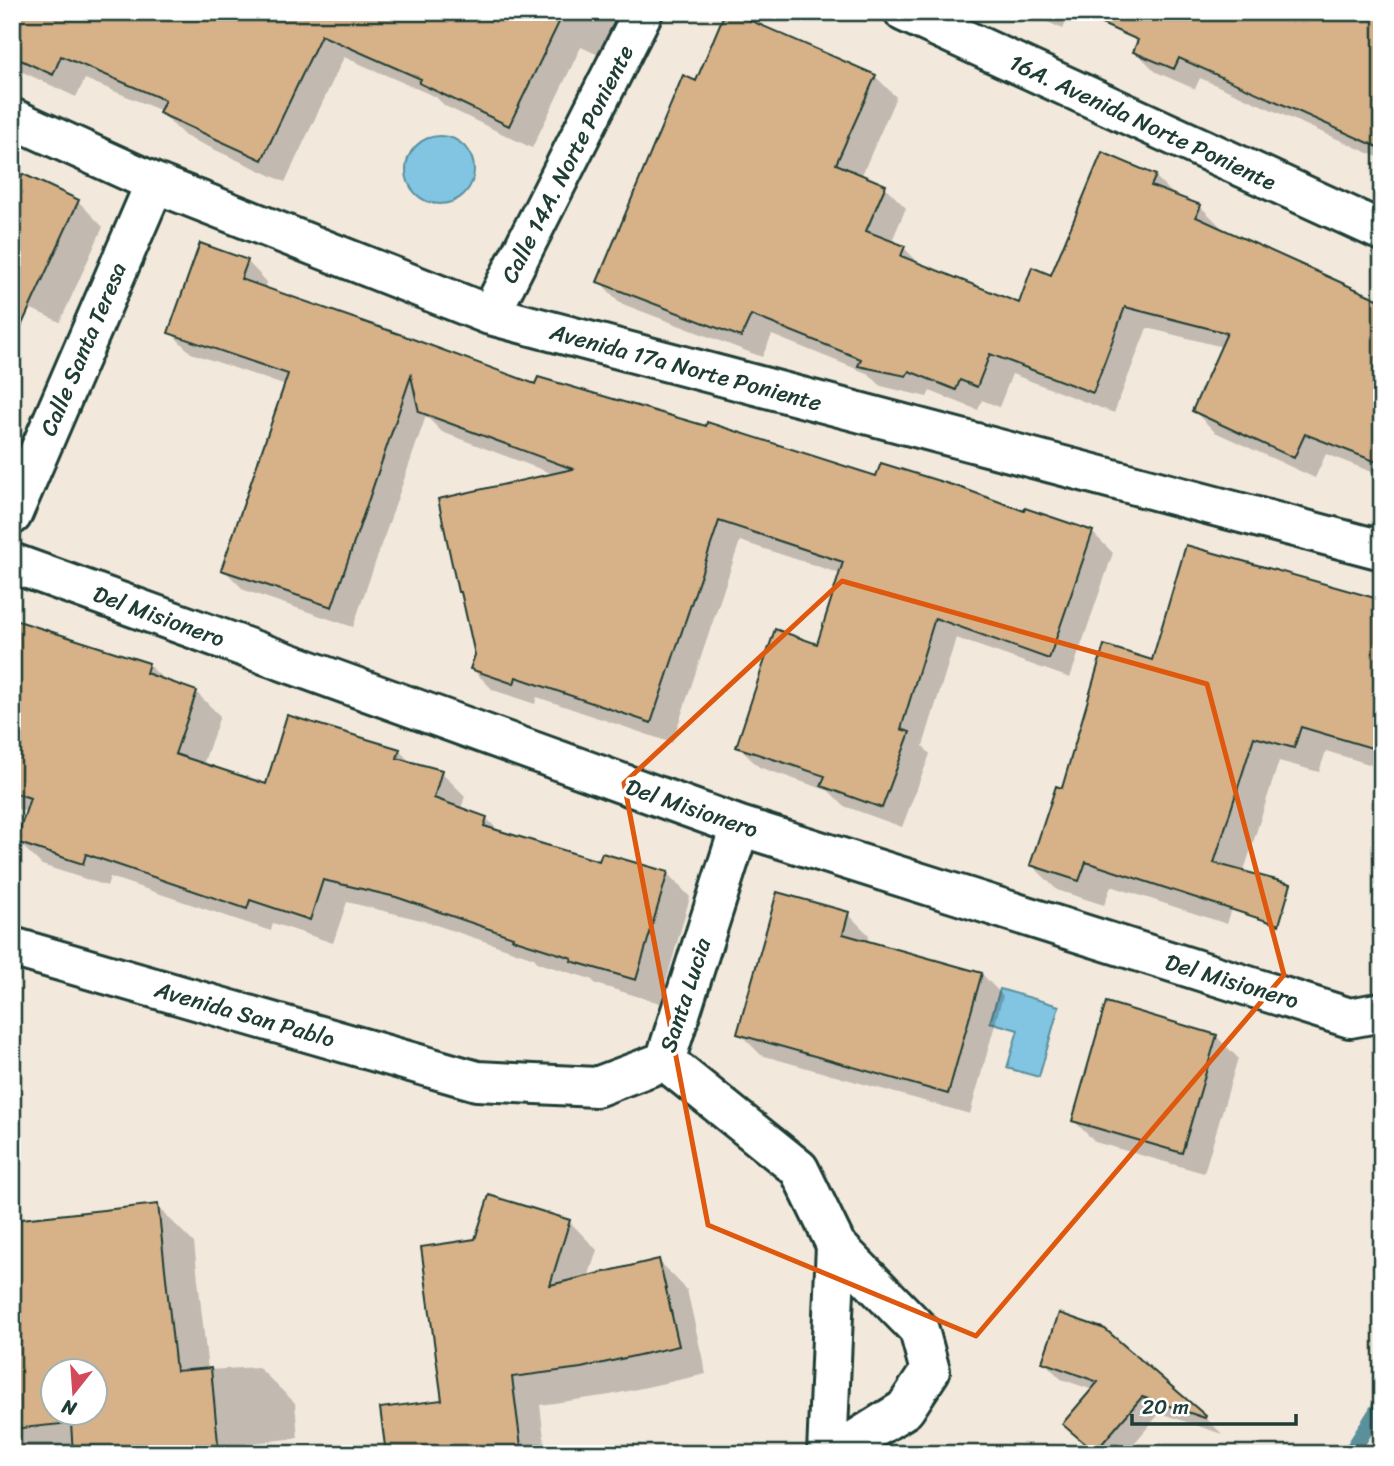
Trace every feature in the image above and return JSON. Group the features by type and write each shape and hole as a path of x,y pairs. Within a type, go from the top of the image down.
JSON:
{"street":[{"name":"Calle 14A. Norte Poniente","path":"490,315 643,12"},
{"name":"16A. Avenida Norte Poniente","path":"904,12 1382,231"},
{"name":"Avenida 17a Norte Poniente","path":"12,118 155,183 490,315 1382,550"},
{"name":"Calle Santa Teresa","path":"12,515 155,183"},
{"name":"Del Misionero","path":"12,563 740,826 1350,1018 1382,1012"},
{"name":"Santa Lucia","path":"477,1081 596,1087 665,1061 740,826"},
{"name":"Avenida San Pablo","path":"12,947 477,1081"},
{"path":"665,1061 799,1169 836,1245 919,1330 930,1371 905,1409 833,1454"},
{"path":"827,1454 836,1245"}],"highlighted area":[{"path":"842,581 1207,684 1284,975 976,1336 708,1225 624,783"}],"water":[{"path":"440,136 453,139 464,146 471,157 474,170 471,183 464,194 453,201 440,204 427,201 416,194 409,183 406,170 409,157 416,146 427,139"},
{"path":"1000,989 1059,1006 1039,1077 1007,1068 1018,1030 990,1022"}],"building":[{"path":"12,12 564,12 509,126 419,83 421,79 321,35 262,160 159,113 165,100 61,56 53,75 12,56"},
{"path":"725,12 731,12 876,75 836,164 886,185 866,231 905,246 901,256 1019,303 1032,267 1051,275 1102,152 1156,175 1151,186 1201,205 1196,217 1382,301 1382,464 1305,434 1294,458 1192,411 1227,333 1125,307 1093,393 990,354 977,387 960,380 956,390 909,371 906,376 858,366 861,359 751,315 741,337 597,282 683,75 696,81"},
{"path":"1075,12 1382,12 1382,149 1179,58 1174,69 1133,52 1138,40"},
{"path":"23,174 79,200 12,346 12,198"},
{"path":"200,243 248,260 241,279 535,384 538,377 706,426 707,422 876,476 881,463 1093,531 1049,659 935,618 901,729 910,732 882,808 821,786 825,776 736,747 775,629 817,644 843,562 719,521 651,723 516,677 514,684 470,669 475,655 438,499 573,469 419,412 411,376 332,607 221,570 288,374 168,333"},
{"path":"1186,545 1382,600 1382,751 1301,727 1294,748 1254,737 1214,863 1291,884 1279,925 1086,862 1079,881 1030,865 1056,786 1062,788 1104,645 1152,660"},
{"path":"12,619 149,663 146,673 197,691 175,754 266,784 287,715 400,749 397,758 442,770 434,798 487,817 484,826 599,861 602,853 668,872 636,980 571,961 572,958 396,897 323,880 310,920 250,900 247,909 86,854 83,864 16,842 30,798 12,792"},
{"path":"777,892 849,912 843,934 982,973 948,1094 737,1034"},
{"path":"1106,1002 1217,1035 1182,1153 1072,1121"},
{"path":"489,1195 570,1220 550,1285 659,1259 679,1346 581,1368 512,1377 522,1454 386,1454 380,1408 442,1400 421,1247 475,1239"},
{"path":"158,1204 176,1371 211,1368 219,1454 73,1454 71,1428 108,1428 108,1358 38,1358 38,1426 12,1429 12,1220"},
{"path":"1059,1313 1105,1329 1206,1416 1205,1418 1142,1397 1095,1452 1062,1424 1098,1382 1042,1362"}],"waterway":[{"path":"1350,1454 1382,1403"}]}
